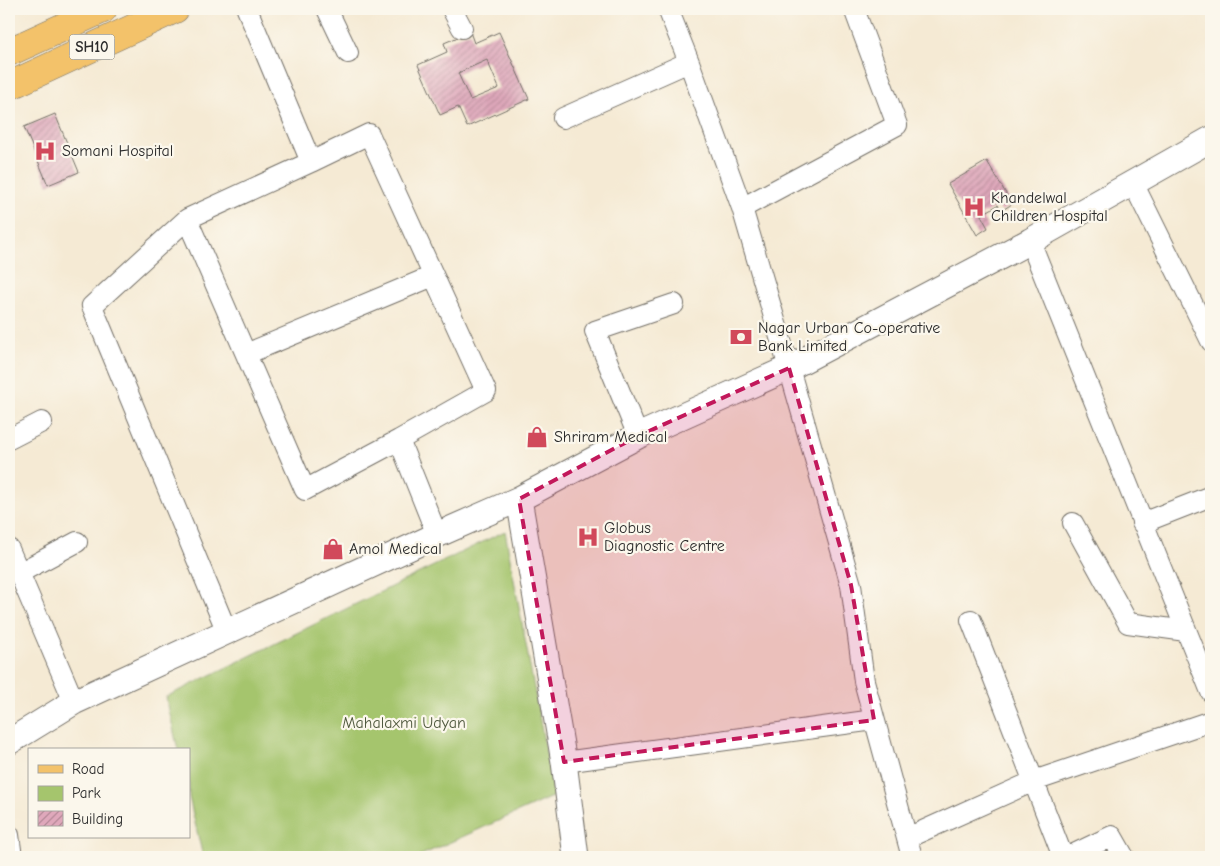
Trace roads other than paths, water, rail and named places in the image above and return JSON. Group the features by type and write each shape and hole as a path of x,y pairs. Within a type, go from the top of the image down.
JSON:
{"main road":[{"name":"SH10","path":"9,52 103,9"},
{"name":"SH10","path":"9,86 176,9"}],"street":[{"path":"247,9 310,162"},
{"path":"326,9 348,53"},
{"path":"452,9 462,28"},
{"path":"668,9 690,62 742,208 789,368 851,585 864,681 909,848 1034,782 1211,721"},
{"path":"742,208 897,126 854,9"},
{"path":"563,118 690,62"},
{"path":"187,219 305,490 400,440 486,391 369,134 187,219 92,306 227,632"},
{"path":"9,742 74,702 519,499 638,436 789,368 1030,241 1211,139"},
{"path":"1134,183 1211,341"},
{"path":"1030,241 1211,692"},
{"path":"246,354 433,276"},
{"path":"638,436 595,331 674,304"},
{"path":"9,439 42,422"},
{"path":"400,440 437,535"},
{"path":"1142,523 1211,496"},
{"path":"519,499 564,762 576,857"},
{"path":"1073,523 1128,623 1186,631"},
{"path":"19,573 77,542"},
{"path":"9,549 74,702"},
{"path":"971,620 1063,857"},
{"path":"564,762 874,720"},
{"path":"9,834 12,857"},
{"path":"1068,857 1112,836 1124,857"}],"place":[{"name":"Somani Hospital","path":"45,151"},
{"name":"Khandelwal Children Hospital","path":"974,207"},
{"name":"Nagar Urban Co-operative Bank Limited","path":"741,337"},
{"name":"Shriram Medical","path":"537,437"},
{"name":"Globus Diagnostic Centre","path":"588,537"},
{"name":"Amol Medical","path":"333,549"}],"park label":[{"name":"Mahalaxmi Udyan","path":"404,723"}]}
